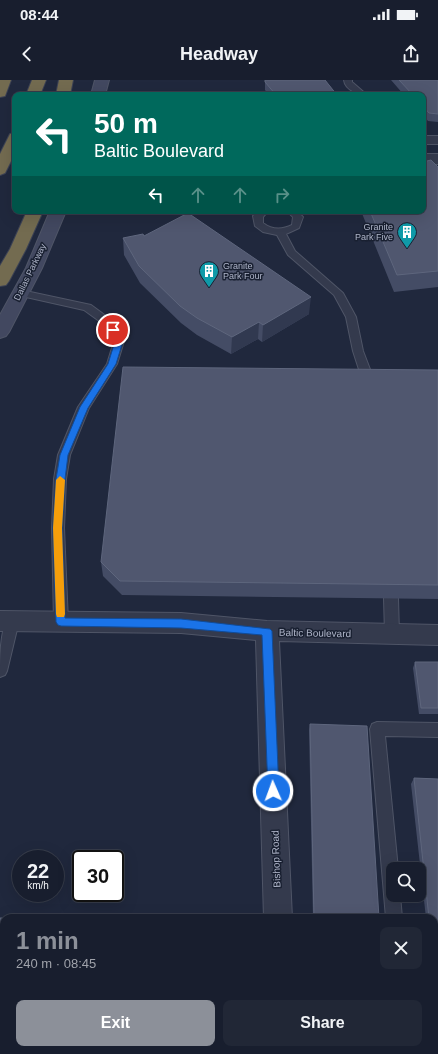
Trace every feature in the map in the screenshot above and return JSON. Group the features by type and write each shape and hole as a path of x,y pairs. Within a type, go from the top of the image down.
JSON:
{"highway":[{"path":"0,93 4,80"},
{"path":"34,92 39,80"},
{"path":"64,92 66,80"},
{"path":"0,170 12,144"},
{"path":"0,276 25,214"},
{"path":"0,281 18,249 34,214"}],"main road":[{"path":"99,92 102,80"},
{"name":"Dallas Parkway","path":"0,332 34,268 57,214"}],"street":[{"path":"426,140 438,140"},
{"path":"426,159 438,159"},
{"name":"Baltic Boulevard","path":"6,621 181,624 267,631 438,635"},
{"name":"Bishop Road","path":"267,631 278,914"}],"lane":[{"path":"348,80 348,83 359,92"},
{"path":"260,214 258,216 258,224 267,230 280,232 292,229 296,226 298,217 295,214"},
{"path":"280,232 291,253 338,294 351,317 358,351 370,385"},
{"path":"21,293 87,307 106,321 120,338 112,364 84,407 64,455 60,479 58,528 61,622"},
{"path":"391,598 392,634"},
{"path":"0,671 6,621"},
{"path":"394,914 377,729 438,730"}],"building":[{"path":"265,80 325,80 335,92 273,92"},
{"path":"399,80 438,80 438,114 429,113 426,110 426,92 410,92"},
{"name":"Granite Park Five","path":"431,160 438,167 438,271 397,275 371,214 426,214 426,161"},
{"name":"Granite Park Four","path":"186,214 189,214 311,297 263,325 259,322 232,337 197,318 180,306 139,266 123,238 143,234 144,236"},
{"path":"123,367 438,370 438,585 120,581 101,562"},
{"path":"415,662 438,662 438,708 421,708"},
{"path":"310,724 367,726 379,914 314,914"},
{"path":"414,778 438,779 438,914 429,914 426,890 426,862 423,862"}],"slow traffic":[{"path":"60,480 58,528 60,614"}],"place":[{"name":"Granite Park Five","path":"407,249"},
{"name":"Granite Park Four","path":"209,288"}],"route":[{"path":"113,330 120,338 112,364 84,407 64,455 60,479 58,528 61,622 181,624 267,631 273,791"}]}
